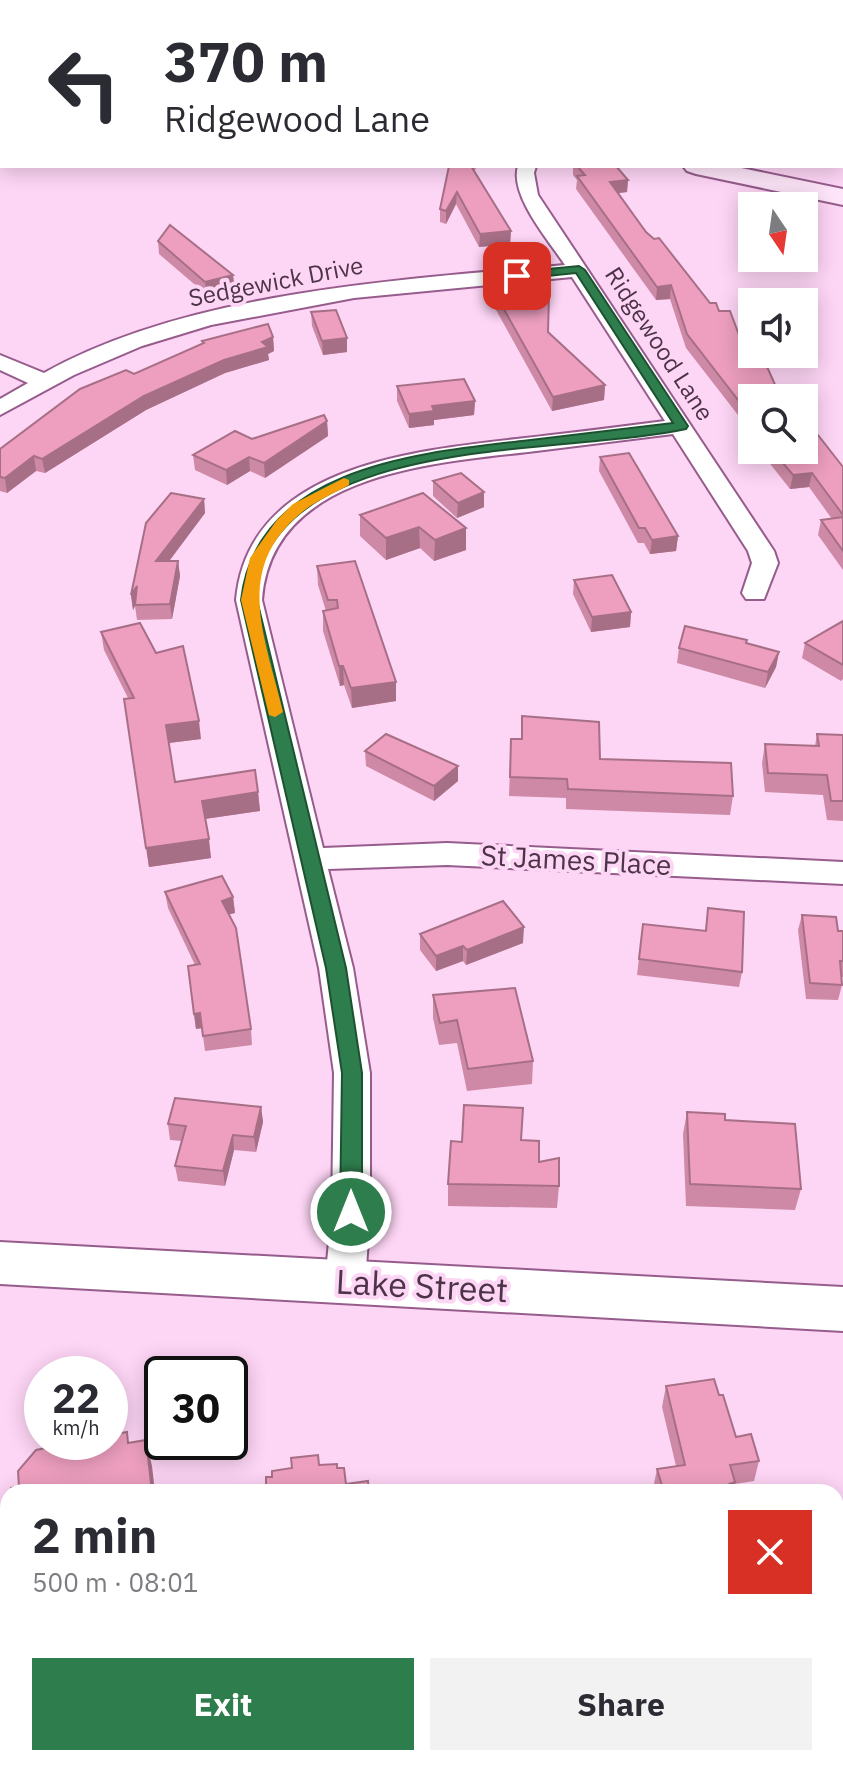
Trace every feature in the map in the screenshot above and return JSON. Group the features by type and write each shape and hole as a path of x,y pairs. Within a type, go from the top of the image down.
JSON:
{"main road":[{"path":"705,168 843,197"}],"street":[{"name":"Ridgewood Lane","path":"526,168 529,195 761,551 765,563 755,593"},
{"name":"Sedgewick Drive","path":"0,408 101,355 166,332 269,305 362,291 579,270"},
{"path":"0,362 45,382"},
{"path":"345,1282 351,1212 352,1073 336,968 249,600 257,558 282,523 298,507 324,492 395,464 436,455 681,426"},
{"name":"St James Place","path":"309,859 447,854 843,873"},
{"name":"Lake Street","path":"0,1263 843,1309"}],"building":[{"path":"449,168 472,168 511,231 480,234 457,192 446,211 440,209"},
{"path":"579,168 618,168 628,180 610,182 646,232 654,239 659,238 710,303 716,303 719,311 730,311 738,332 738,368 768,368 775,384 738,384 738,400 687,334 671,285 657,287 577,176 585,175"},
{"path":"170,225 233,275 205,282 158,241"},
{"path":"495,283 506,293 549,294 548,332 605,385 553,397 491,286"},
{"path":"336,310 347,338 322,341 311,312"},
{"path":"268,324 273,337 262,342 268,347 224,360 144,396 42,459 34,456 5,478 0,477 0,449 80,389 126,370 134,374 204,343 202,341"},
{"path":"464,379 475,401 432,406 434,411 409,414 397,386"},
{"path":"324,415 327,421 264,463 249,457 226,470 193,455 235,431 252,439"},
{"path":"818,435 843,467 843,515 812,473 793,475 784,464 818,464"},
{"path":"629,453 678,536 652,540 645,528 639,528 600,457"},
{"path":"461,473 484,492 458,503 433,481"},
{"path":"171,493 204,499 156,561 178,561 170,604 135,605 137,586 131,595 146,523"},
{"path":"423,493 466,528 435,540 419,527 386,538 360,515"},
{"path":"843,517 843,551 821,520"},
{"path":"355,561 396,682 351,688 343,666 339,666 323,611 338,608 337,600 328,600 317,566"},
{"path":"612,575 631,612 592,617 574,580"},
{"path":"843,621 843,665 805,643"},
{"path":"140,623 156,653 183,646 199,721 166,725 175,782 255,770 258,792 202,801 209,839 146,848 124,699 134,698 101,632"},
{"path":"685,626 747,640 746,643 779,652 768,672 679,648"},
{"path":"522,716 599,722 600,759 731,763 733,796 568,789 567,779 510,777 511,739 522,739"},
{"path":"386,734 458,766 434,786 365,751"},
{"path":"817,734 843,735 843,801 831,801 827,775 768,773 765,744 819,746"},
{"path":"222,876 233,897 222,901 236,928 251,1029 203,1036 200,1013 194,1014 188,966 200,964 165,892"},
{"path":"503,901 524,927 467,950 463,946 436,956 420,934"},
{"path":"708,908 744,912 742,972 639,959 643,924 706,931"},
{"path":"802,915 836,917 838,931 843,931 843,961 840,961 842,985 810,983"},
{"path":"515,988 533,1061 468,1069 457,1020 440,1023 433,995"},
{"path":"175,1098 261,1107 254,1137 233,1135 223,1171 175,1166 186,1126 168,1124"},
{"path":"464,1105 523,1108 521,1140 539,1141 539,1162 559,1158 559,1186 448,1184 451,1141 462,1142"},
{"path":"687,1112 725,1114 725,1120 795,1124 801,1189 690,1184"},
{"path":"714,1379 719,1395 723,1395 736,1437 751,1434 759,1461 730,1465 735,1482 729,1484 662,1484 657,1469 685,1465 666,1386"},
{"path":"144,1440 144,1460 148,1460 151,1484 19,1484 18,1471 27,1460 128,1460 128,1443"},
{"path":"318,1455 319,1465 337,1464 337,1468 344,1468 346,1484 266,1484 266,1477 272,1477 272,1471 292,1468 291,1458"}],"slow traffic":[{"path":"275,712 249,600 257,558 282,523 298,507 344,482"}],"route":[{"path":"351,1212 352,1073 336,968 249,600 251,579 257,558 282,523 298,507 365,473 436,455 681,426 579,270 517,276"}]}
